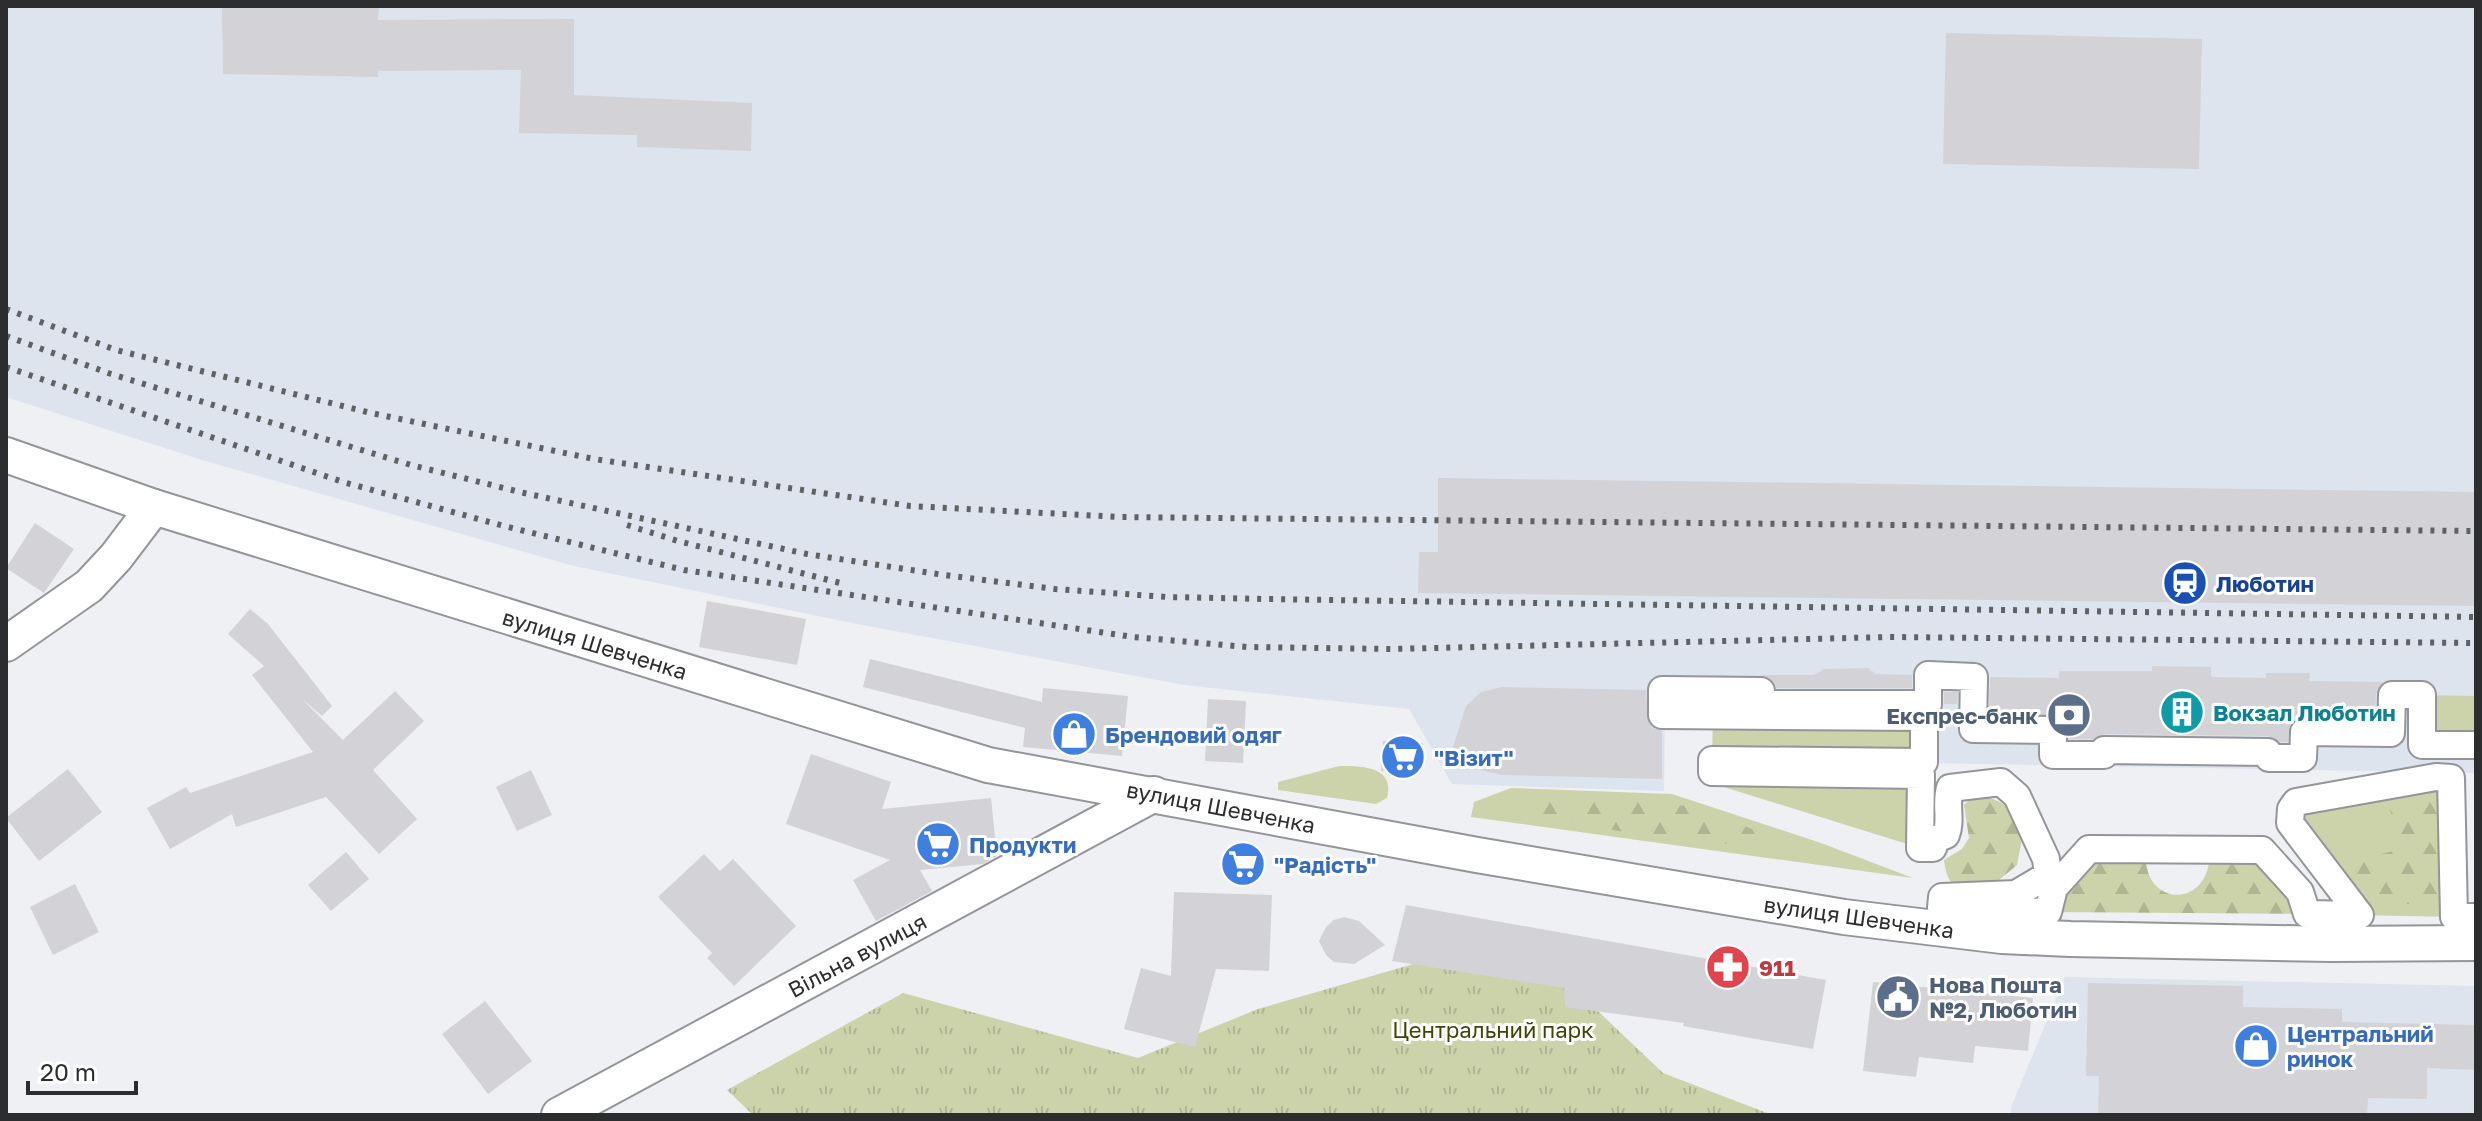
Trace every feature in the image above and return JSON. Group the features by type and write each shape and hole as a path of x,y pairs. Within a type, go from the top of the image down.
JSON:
{"street":[{"name":"вулиця Шевченка","path":"6,455 154,507 988,765 1477,855 1828,914 2002,936 2254,943 2476,943"},
{"path":"6,644 89,586 116,557 154,507"},
{"path":"2476,745 2422,745 2422,695 2392,695 2391,733 2304,732 2303,758 2269,758 2268,752 2224,751 2104,750 2104,755 2053,755 2053,730 1973,729 1974,677 1928,675 1928,704 1761,704 1761,691 1662,690 1662,715 1924,717 1924,762 1712,760 1712,772 1921,775 1920,848 1933,848 1936,839 1946,835 1950,788 2001,782 2017,796 2046,859 2048,875 2016,894 1942,897 1941,908 2048,912 2054,888 2089,849 2262,850 2300,892 2307,914 2360,915 2290,823 2291,809 2296,802 2436,777 2451,778 2454,917 2476,917"},
{"name":"Вільна вулиця","path":"559,1115 1154,794"}],"shaded area":[{"path":"6,6 2476,6 2476,773 1928,763 1665,710 1664,791 1452,784 1409,709 1184,685 857,624 574,566 202,460 6,397"},
{"name":"Центральний ринок","path":"2065,977 2476,986 2476,1115 2011,1115 2011,1107"}],"green space":[{"path":"2422,695 2474,696 2474,745 2422,745"},
{"path":"1713,714 1924,717 1924,762 1712,760"},
{"path":"1339,766 1357,766 1381,774 1388,787 1387,798 1376,804 1278,790 1278,782"},
{"path":"1921,775 1920,848 1711,783"},
{"path":"2451,778 2454,917 2357,915 2291,809"},
{"path":"1511,788 1672,794 1821,843 1913,878 1471,817 1474,802"},
{"path":"1975,794 2004,805 2024,828 2017,865 1999,880 1994,889 1960,888 1949,880 1946,872 1944,860 1962,849 1969,838 1964,805"},
{"path":"1572,796 1693,807 1758,831 1763,848 1636,834 1533,816 1527,804 1538,797"},
{"path":"2427,798 2439,806 2444,816 2442,908 2359,899 2338,877 2342,864 2393,851 2397,838 2390,809 2410,800"},
{"path":"2089,849 2146,860 2149,875 2156,886 2176,895 2197,887 2205,877 2209,862 2262,850 2307,914 2048,912"},
{"name":"Центральний парк","path":"1517,934 1663,1073 1772,1115 753,1115 727,1090 903,993 1138,1058 1258,1009"}],"building":[{"path":"222,7 379,8 378,20 574,19 574,95 752,103 751,151 637,147 637,135 519,133 521,70 378,71 378,77 223,74"},
{"path":"1946,33 2202,39 2199,169 1943,164"},
{"path":"1438,478 2476,492 2476,606 1418,593 1419,552 1438,552"},
{"path":"35,523 74,549 44,593 6,568"},
{"path":"707,601 806,619 797,665 699,647"},
{"path":"250,609 268,624 332,706 322,716 302,699 343,740 395,691 424,721 373,770 417,819 379,854 326,797 236,827 232,814 170,849 147,808 186,787 190,793 313,752 252,675 264,666 228,634"},
{"path":"870,659 1042,702 1043,688 1128,696 1122,756 1023,747 1025,728 863,687"},
{"name":"Вокзал Люботин","path":"2152,666 2211,667 2211,677 2266,678 2266,673 2310,673 2309,681 2383,682 2376,694 2375,717 2297,718 2290,724 2288,742 2268,736 2104,734 2093,739 2069,739 2067,723 2060,716 1989,713 1990,677 2059,678 2059,671 2152,671"},
{"path":"1868,668 1876,674 1912,675 1912,688 1776,688 1770,678 1761,675 1814,675 1824,669"},
{"path":"1502,687 1646,690 1648,722 1662,731 1662,779 1502,775 1481,770 1452,750 1466,706 1481,692"},
{"path":"1944,692 1958,692 1957,704 1944,704"},
{"path":"1208,699 1246,701 1243,763 1205,761"},
{"path":"1383,741 1423,743 1421,773 1381,771"},
{"path":"811,754 891,782 882,809 991,798 997,856 983,864 920,870 932,891 876,921 853,880 890,860 786,824"},
{"path":"68,769 102,812 39,861 6,818"},
{"path":"531,770 552,815 517,831 496,787"},
{"path":"346,852 369,879 331,911 308,885"},
{"path":"704,854 720,871 733,859 796,926 734,986 707,958 712,953 658,897"},
{"path":"75,884 99,932 53,955 30,907"},
{"path":"1174,892 1272,895 1269,971 1216,969 1195,1047 1124,1029 1141,968 1171,976"},
{"path":"1406,905 1826,980 1813,1049 1683,1026 1684,1023 1565,1007 1564,988 1392,961"},
{"path":"1344,917 1359,921 1385,945 1354,964 1334,962 1326,955 1319,941 1326,927"},
{"path":"1873,982 2033,998 2028,1051 1975,1046 1973,1063 1919,1057 1916,1077 1863,1071"},
{"name":"Центральний ринок","path":"2088,983 2243,986 2243,1007 2342,1009 2342,1022 2476,1025 2476,1070 2427,1068 2427,1099 2368,1098 2367,1115 2098,1115 2099,1076 2086,1076"},
{"path":"485,1001 532,1061 488,1094 442,1034"}],"railway":[{"path":"6,309 116,350 371,413 594,459 910,506 1121,517 2476,531"},
{"path":"6,336 111,374 411,465 524,493 807,554 1055,589 1167,597 1265,599 2476,617"},
{"path":"6,367 343,482 684,570 1133,637 1247,647 1393,649 1890,637 2476,643"},
{"path":"627,525 844,584"}],"place":[{"name":"Люботин","path":"2185,583"},
{"name":"Вокзал Люботин","path":"2182,712"},
{"name":"Експрес-банк","path":"2069,715"},
{"name":"Брендовий одяг","path":"1074,734"},
{"name":"\"Візит\"","path":"1403,757"},
{"name":"Продукти","path":"938,844"},
{"name":"\"Радість\"","path":"1243,864"},
{"name":"911","path":"1728,967"},
{"name":"Нова Пошта №2, Люботин","path":"1898,997"},
{"name":"Центральний ринок","path":"2256,1046"}]}
